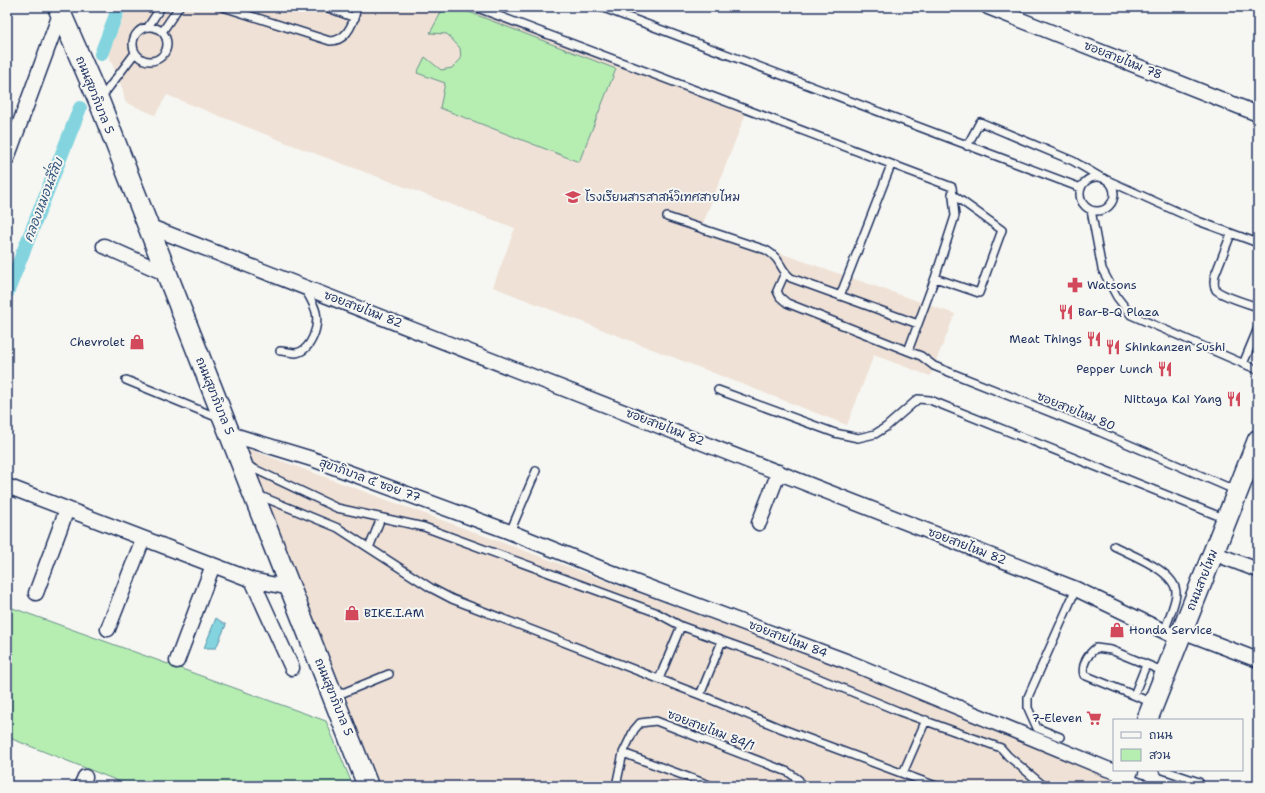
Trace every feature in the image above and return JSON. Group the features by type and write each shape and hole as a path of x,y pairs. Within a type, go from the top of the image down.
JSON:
{"main road":[{"name":"ถนนสุขาภิบาล 5","path":"60,9 97,97 368,786"},
{"name":"ถนนสายไหม","path":"1150,712 1165,672 1175,634 1213,553 1257,447"}],"street":[{"name":"ซอยสายไหม 78","path":"988,7 1258,114"},
{"path":"7,158 60,9"},
{"name":"ซอยสายไหม 82","path":"148,226 1076,589 1175,634 1258,660"},
{"path":"104,246 167,274"},
{"name":"สุขาภิบาล ๕ ซอย 77","path":"227,427 510,532"},
{"path":"759,523 779,472"},
{"path":"7,486 252,580 290,588"},
{"path":"36,593 67,509"},
{"name":"ซอยสายไหม 84","path":"510,532 632,581 846,661 1128,779"},
{"path":"108,629 143,539"},
{"path":"1213,553 1258,570"},
{"path":"177,661 213,565"},
{"path":"252,580 292,668"}],"lane":[{"path":"148,27 153,27 166,36 166,48 160,57 150,61 144,60 135,53 133,48 134,36 138,32 148,27 161,7"},
{"path":"162,32 179,7"},
{"path":"326,7 355,18"},
{"path":"228,8 330,41 339,41 344,37 355,18 357,7"},
{"path":"475,7 952,187 955,216 936,278 908,351"},
{"path":"600,7 1081,188"},
{"path":"97,97 135,53"},
{"path":"967,146 980,122 1073,161 1105,179 1198,222 1258,243"},
{"path":"840,296 891,165"},
{"path":"1092,178 1105,179 1114,189 1114,200 1102,210 1091,210 1083,204 1080,194 1081,188 1087,180 1092,178"},
{"path":"936,278 979,293 1002,230 952,194"},
{"path":"1091,210 1102,269 1117,297 1131,316 1258,370"},
{"path":"667,217 766,250 776,256 785,273 791,278 918,324"},
{"path":"1231,234 1213,281 1214,286 1219,292 1258,307"},
{"name":"ซอยสายไหม 80","path":"785,273 777,291 780,297 787,303 921,356 934,366 1100,432 1238,491"},
{"path":"280,351 296,353 306,348 313,338 316,326 316,312 304,286"},
{"path":"1243,364 1258,328"},
{"path":"126,380 227,427"},
{"path":"718,390 835,433 858,438 875,434 886,427 918,399 930,400 1227,520"},
{"path":"241,462 337,508 424,527 479,546 655,612 681,626 767,657 898,711 1001,748 1008,756 1022,766 1039,785"},
{"path":"510,532 536,471"},
{"path":"253,493 338,528 431,588 452,599 700,695 780,728 936,786"},
{"path":"370,548 381,518"},
{"path":"1114,546 1158,569 1172,579 1176,593 1175,634"},
{"path":"1060,737 1037,728 1028,708 1028,697 1076,589"},
{"path":"659,680 681,626"},
{"path":"700,695 722,642"},
{"path":"1150,712 1134,696 1084,675 1083,669 1089,654 1096,648 1111,650 1165,672"},
{"path":"1134,696 1146,665"},
{"path":"333,697 389,674"},
{"path":"903,773 926,720"},
{"name":"ซอยสายไหม 84/1","path":"616,786 623,754 634,730 640,723 656,721 788,772 798,780 800,786"},
{"path":"623,754 712,786"},
{"path":"1166,771 1199,782"}],"shaded area":[{"name":"โรงเรียนสารสาสน์วิเทศสายไหม","path":"127,7 470,7 746,113 702,226 955,314 930,376 874,355 847,425 493,287 515,228 287,143 167,95 155,115 125,102 123,90 108,54"},
{"path":"233,443 961,712 1121,775 1117,786 379,786 290,588"}],"green space":[{"path":"444,7 456,7 616,69 579,162 440,108 445,83 417,73 425,57 441,70 452,68 461,59 460,48 447,34 430,33"},
{"path":"7,606 326,721 353,786 131,786 7,737"}],"water":[{"path":"216,618 226,625 216,648 204,648"}],"waterway":[{"name":"คลองหมอนสี่สิบ","path":"101,54 119,7"},
{"name":"คลองหมอนสี่สิบ","path":"7,293 80,108"}],"place":[{"name":"โรงเรียนสารสาสน์วิเทศสายไหม","path":"573,197"},
{"name":"Watsons","path":"1075,285"},
{"name":"Bar-B-Q Plaza","path":"1066,312"},
{"name":"Meat Things","path":"1094,339"},
{"name":"Chevrolet","path":"137,342"},
{"name":"Shinkanzen Sushi","path":"1113,347"},
{"name":"Pepper Lunch","path":"1165,369"},
{"name":"Nittaya Kai Yang","path":"1234,399"},
{"name":"BIKE.I.AM","path":"352,613"},
{"name":"Honda Service","path":"1117,630"},
{"name":"7-Eleven","path":"1094,718"}]}
